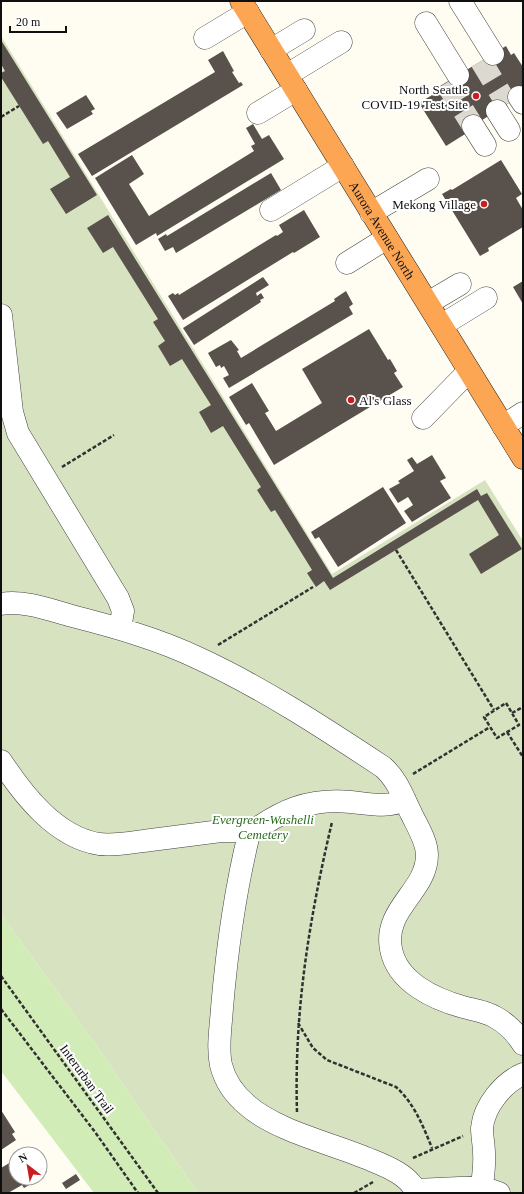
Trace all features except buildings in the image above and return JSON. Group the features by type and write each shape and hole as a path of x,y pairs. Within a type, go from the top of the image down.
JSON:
{"highway":[{"name":"Aurora Avenue North","path":"245,6 523,458"}],"lane":[{"path":"205,38 245,6"},
{"path":"438,17 470,68 438,17"},
{"path":"271,50 304,30"},
{"path":"258,113 341,42"},
{"path":"271,210 343,166"},
{"path":"371,213 428,179"},
{"path":"347,263 387,238"},
{"path":"428,304 460,284"},
{"path":"442,326 486,298"},
{"path":"1,315 15,422 24,444 118,598 123,611 120,629"},
{"path":"423,418 469,371"},
{"path":"503,426 523,413"},
{"path":"1,604 30,606 120,629 158,641 198,658 254,687 383,767 401,792 426,844 427,855 423,875 393,919 390,934 391,949 395,961 402,973 416,986 462,1007 494,1016 506,1024 519,1037 523,1044"},
{"path":"1,761 19,786 45,815 65,830 84,840 114,845 221,831 239,831 249,834"},
{"path":"401,792 396,804 381,806 337,801 308,803 276,816 249,834 238,882 229,937 220,1030 220,1060 229,1084 246,1105 270,1121 347,1150 393,1170 416,1192 486,1191 482,1128 485,1115 492,1101 503,1088 523,1074"}],"path":[{"path":"1,117 19,106"},
{"path":"44,477 114,434"},
{"path":"396,550 494,710"},
{"path":"198,658 313,587"},
{"path":"506,703 519,724 497,738 484,717 494,710 506,703"},
{"path":"512,714 523,707"},
{"path":"401,792 490,727"},
{"path":"507,732 523,757"},
{"path":"298,1132 296,1059 303,971 317,885 337,801"},
{"name":"Interurban Trail","path":"1,976 158,1193"},
{"path":"1,1009 95,1132 138,1193"},
{"path":"298,1022 314,1048 328,1060 390,1084 404,1094 417,1114 432,1148"},
{"path":"354,1193 432,1148 482,1128"}],"green space":[{"name":"Evergreen-Washelli Cemetery","path":"1,36 332,574 485,480 523,541 523,1193 198,1193 98,1048 1,914"},
{"path":"1,914 98,1048 198,1193 94,1193 1,1071"}],"tunnel":[{"path":"481,61 507,104"},
{"path":"446,83 473,126"}],"place":[{"name":"North Seattle COVID-19 Test Site","path":"476,96"},
{"name":"Mekong Village","path":"484,204"},
{"name":"Al's Glass","path":"351,400"}]}
